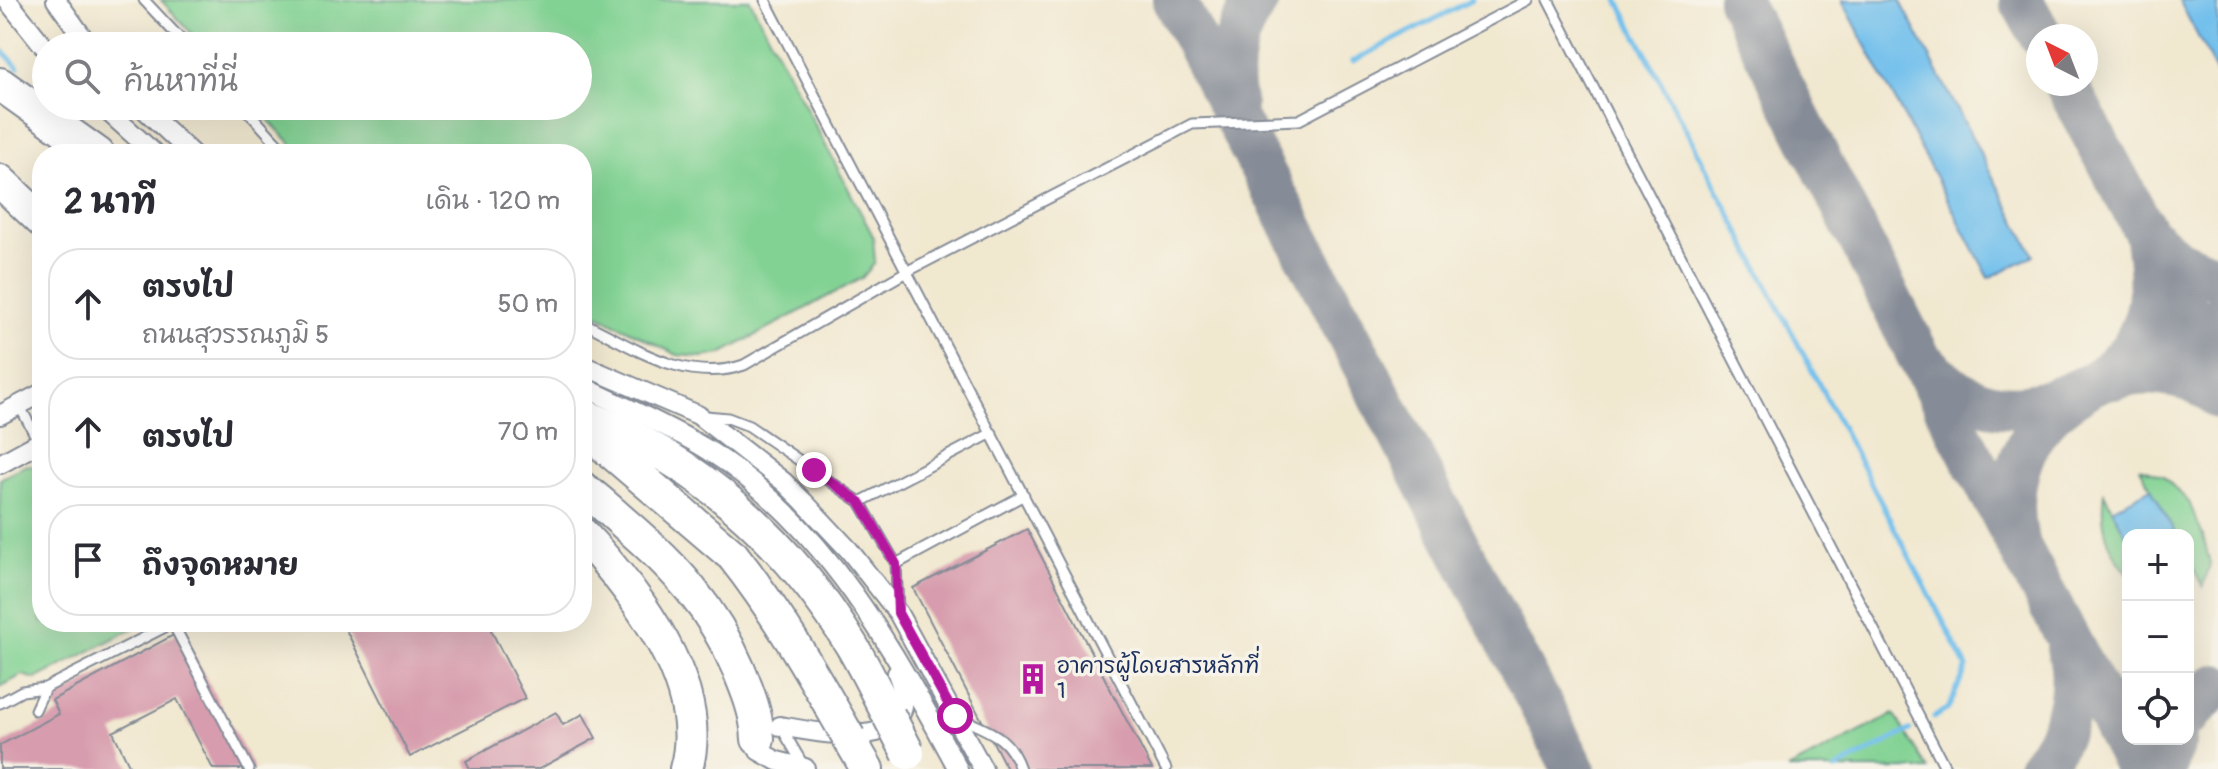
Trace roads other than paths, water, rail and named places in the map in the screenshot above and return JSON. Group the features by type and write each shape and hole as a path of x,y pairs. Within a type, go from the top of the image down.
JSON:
{"highway":[{"path":"0,84 32,107"},
{"path":"50,120 84,144"},
{"path":"0,180 32,186"},
{"path":"0,180 32,211"},
{"path":"0,197 32,215"},
{"path":"592,419 625,431 674,459 712,486 759,529 808,584 851,645 917,769"},
{"path":"592,436 733,556 792,638 865,769"},
{"path":"592,497 673,568 705,605 724,635 744,681 763,747"},
{"path":"592,545 614,568 649,619 672,664 688,708 691,751 686,769"}],"street":[{"path":"7,0 32,32"},
{"path":"56,0 79,32"},
{"path":"117,120 144,144"},
{"path":"156,120 181,144"},
{"path":"592,369 698,415 784,482 804,502 849,550 898,613 983,769"},
{"path":"592,391 710,451 783,511 836,567 878,626 958,769"},
{"path":"0,415 32,398"},
{"path":"0,464 32,448"},
{"path":"805,769 777,761 763,747 817,732 857,736 880,732 901,715 903,688 878,626"},
{"path":"817,732 865,769"}],"lane":[{"path":"144,0 174,32"},
{"path":"765,0 1166,769"},
{"path":"592,327 688,370 728,371 744,365 906,272 1192,124 1299,120 1528,0"},
{"path":"1548,0 1946,769"},
{"path":"256,120 278,144"},
{"path":"19,405 32,428"},
{"path":"698,415 728,418 749,426 860,502 896,564 898,613"},
{"path":"860,502 992,433"},
{"path":"896,564 1024,495"},
{"path":"0,703 22,691 45,688 154,632"},
{"path":"178,632 249,769"},
{"path":"35,710 45,688"},
{"path":"955,716 998,735 1012,747 1020,769"},
{"path":"763,747 805,769"}],"water":[{"path":"1842,0 1900,0 2034,255 1989,278"},
{"path":"2179,0 2218,0 2218,75"},
{"path":"2151,488 2173,529 2123,529 2112,509"}],"waterway":[{"path":"1353,61 1472,0"},
{"path":"1618,0 1967,667 1948,709 1934,717"},
{"path":"0,48 18,67"},
{"path":"1836,769 1910,730"}],"place":[{"name":"อาคารผู้โดยสารหลักที่ 1","path":"1033,679"}]}
